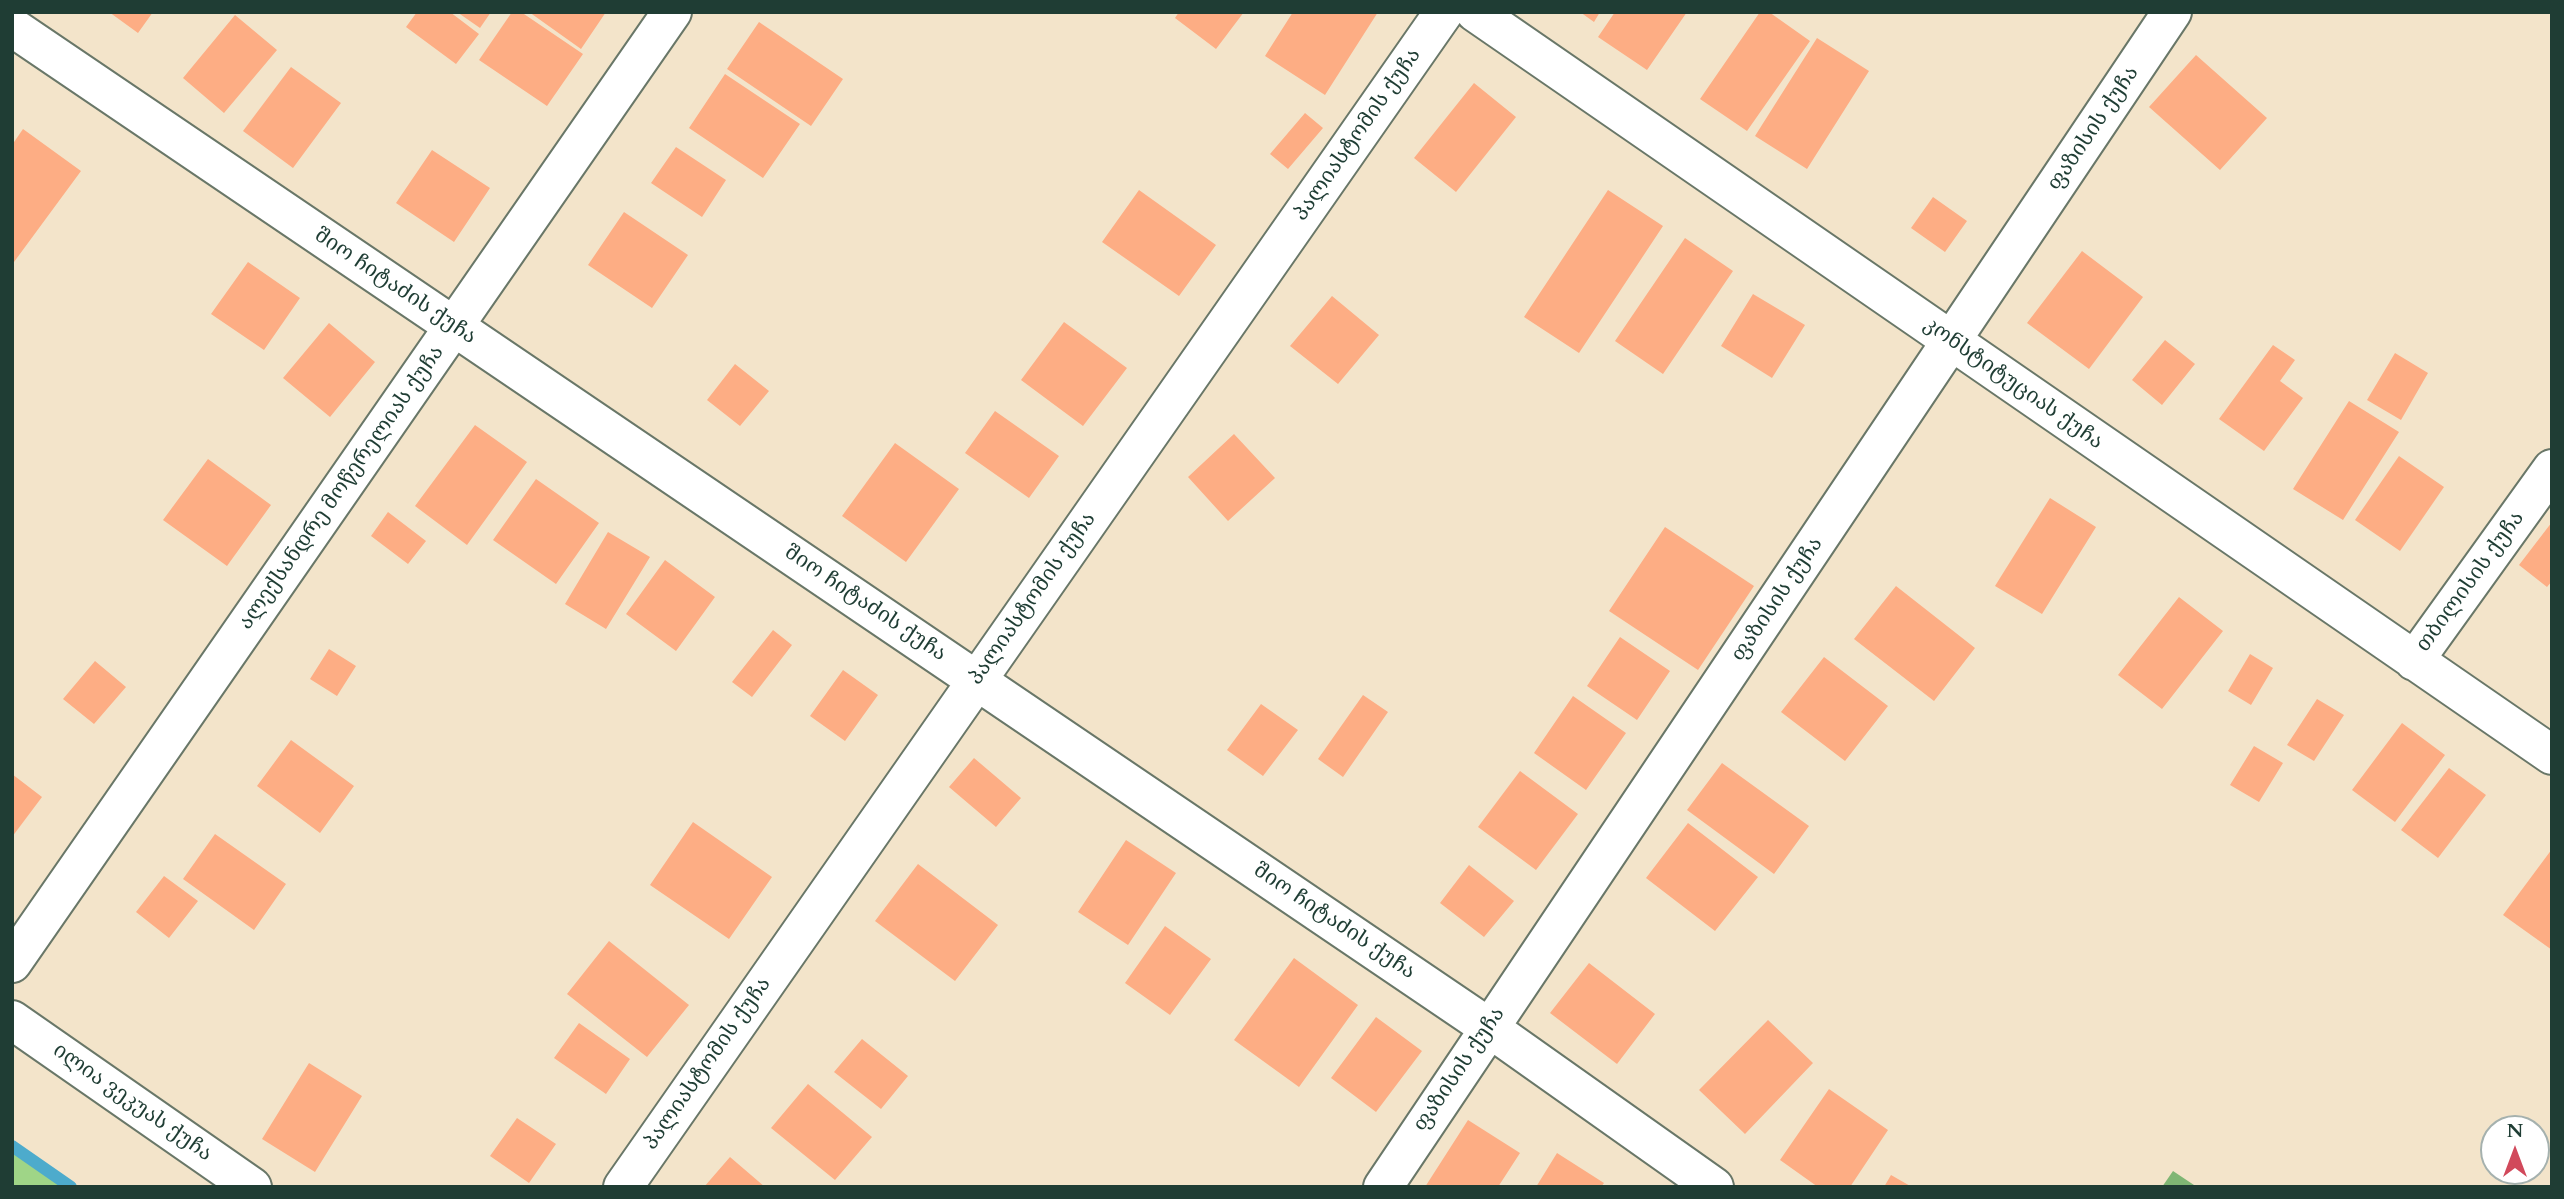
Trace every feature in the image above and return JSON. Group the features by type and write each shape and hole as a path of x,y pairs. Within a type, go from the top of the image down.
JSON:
{"street":[{"name":"ალექსანდრე მოწერელიას ქუჩა","path":"12,963 672,12"},
{"name":"პალიასტომის ქუჩა","path":"623,1187 1444,12"},
{"name":"კონსტიტუციას ქუჩა","path":"1475,12 2552,755"},
{"name":"ფაზისის ქუჩა","path":"1382,1187 2172,12"},
{"name":"შიო ჩიტაძის ქუჩა","path":"12,27 1488,1027 1714,1187"},
{"name":"თბილისის ქუჩა","path":"2414,661 2552,470"},
{"name":"ილია ვეკუას ქუჩა","path":"12,1020 252,1187"}],"green space":[{"path":"12,1146 71,1187 12,1187"},
{"path":"2173,1171 2197,1187 2162,1187"}],"building":[{"path":"109,12 153,12 138,33"},
{"path":"417,12 450,12 479,34 456,64 406,27"},
{"path":"457,12 491,12 480,28"},
{"path":"512,12 521,12 583,54 547,106 479,60"},
{"path":"529,12 606,12 581,49"},
{"path":"1179,12 1244,12 1216,49 1175,18"},
{"path":"1293,12 1378,12 1325,95 1265,56"},
{"path":"1580,12 1600,12 1594,22"},
{"path":"1615,12 1687,12 1647,70 1598,37"},
{"path":"1760,12 1769,12 1810,41 1747,131 1700,99"},
{"path":"235,15 277,50 224,113 183,78"},
{"path":"759,22 843,79 811,126 727,69"},
{"path":"1817,38 1869,71 1807,169 1755,136"},
{"path":"2196,55 2267,118 2220,170 2149,107"},
{"path":"291,67 341,103 293,168 243,131"},
{"path":"725,74 800,124 763,178 689,128"},
{"path":"1474,83 1516,117 1456,192 1414,158"},
{"path":"1305,113 1323,128 1288,169 1270,154"},
{"path":"23,129 81,171 14,262 12,145"},
{"path":"676,147 726,180 702,217 651,183"},
{"path":"432,150 490,188 454,242 396,203"},
{"path":"1139,190 1216,245 1179,296 1102,242"},
{"path":"1608,190 1663,226 1579,353 1524,317"},
{"path":"1933,197 1967,221 1945,252 1911,228"},
{"path":"624,212 688,255 652,308 588,265"},
{"path":"1685,238 1733,271 1663,374 1615,341"},
{"path":"2082,251 2143,297 2089,369 2027,323"},
{"path":"248,262 300,298 264,350 211,314"},
{"path":"1753,294 1805,325 1772,378 1721,346"},
{"path":"1332,296 1379,335 1338,384 1290,346"},
{"path":"1064,322 1127,368 1083,426 1021,380"},
{"path":"329,323 375,362 330,417 283,378"},
{"path":"2165,340 2195,364 2162,405 2132,380"},
{"path":"2273,345 2295,360 2280,381 2303,398 2264,451 2219,419"},
{"path":"2395,353 2428,373 2401,420 2367,400"},
{"path":"735,364 769,391 740,426 707,400"},
{"path":"2349,401 2399,432 2343,520 2293,489"},
{"path":"995,411 1059,456 1029,498 965,453"},
{"path":"475,425 527,462 467,545 415,506"},
{"path":"1234,434 1275,478 1228,521 1188,477"},
{"path":"895,443 959,489 906,562 842,516"},
{"path":"2399,456 2444,487 2400,551 2355,520"},
{"path":"208,459 271,505 227,566 163,520"},
{"path":"536,479 599,523 556,584 493,540"},
{"path":"2050,498 2096,527 2042,614 1995,586"},
{"path":"388,512 426,541 408,564 371,536"},
{"path":"2552,522 2552,581 2547,587 2519,565"},
{"path":"1665,527 1754,586 1698,670 1609,611"},
{"path":"608,532 650,557 606,629 565,604"},
{"path":"665,560 715,597 676,651 626,614"},
{"path":"1896,586 1975,648 1934,701 1854,639"},
{"path":"2179,597 2223,631 2162,709 2118,675"},
{"path":"773,630 792,645 752,697 732,682"},
{"path":"1620,637 1670,671 1637,720 1587,686"},
{"path":"329,649 356,666 337,696 310,679"},
{"path":"2250,654 2273,668 2251,705 2228,691"},
{"path":"1824,657 1888,706 1845,761 1781,712"},
{"path":"95,661 126,687 94,724 63,699"},
{"path":"843,670 878,695 845,741 810,716"},
{"path":"1363,695 1388,712 1343,777 1318,759"},
{"path":"1573,696 1626,733 1586,790 1534,753"},
{"path":"2317,699 2344,715 2314,761 2287,745"},
{"path":"1261,704 1298,730 1263,776 1227,750"},
{"path":"2402,723 2445,755 2395,822 2352,790"},
{"path":"291,740 354,786 320,833 257,786"},
{"path":"2254,746 2283,763 2259,802 2230,785"},
{"path":"974,758 1021,798 996,827 949,787"},
{"path":"1722,763 1809,826 1774,874 1687,810"},
{"path":"2449,768 2486,795 2438,858 2401,830"},
{"path":"1520,771 1578,814 1536,870 1478,827"},
{"path":"12,774 42,797 12,837"},
{"path":"693,822 772,877 729,939 650,885"},
{"path":"1688,823 1758,877 1715,931 1646,878"},
{"path":"215,834 286,884 254,930 183,879"},
{"path":"1126,840 1176,873 1128,945 1078,912"},
{"path":"2552,849 2552,950 2503,915"},
{"path":"918,864 998,925 955,981 875,921"},
{"path":"1469,865 1514,901 1484,937 1440,903"},
{"path":"164,876 198,901 169,938 136,912"},
{"path":"1165,926 1211,959 1170,1015 1125,983"},
{"path":"609,941 689,1005 647,1057 567,994"},
{"path":"1294,958 1358,1005 1299,1087 1234,1040"},
{"path":"1589,963 1655,1014 1617,1064 1550,1013"},
{"path":"1376,1017 1422,1051 1376,1112 1331,1078"},
{"path":"1768,1020 1813,1063 1745,1134 1699,1090"},
{"path":"579,1023 630,1059 606,1094 554,1058"},
{"path":"862,1039 908,1076 881,1109 834,1072"},
{"path":"309,1063 362,1096 315,1172 262,1139"},
{"path":"808,1084 872,1137 835,1180 771,1128"},
{"path":"1829,1089 1888,1130 1850,1187 1818,1187 1780,1160"},
{"path":"517,1118 556,1144 529,1183 490,1156"},
{"path":"1468,1120 1520,1153 1498,1187 1425,1187"},
{"path":"1557,1153 1604,1183 1601,1187 1536,1187"},
{"path":"730,1157 765,1187 704,1187"},
{"path":"1891,1175 1912,1187 1884,1187"}],"waterway":[{"path":"12,1146 71,1187"}]}
